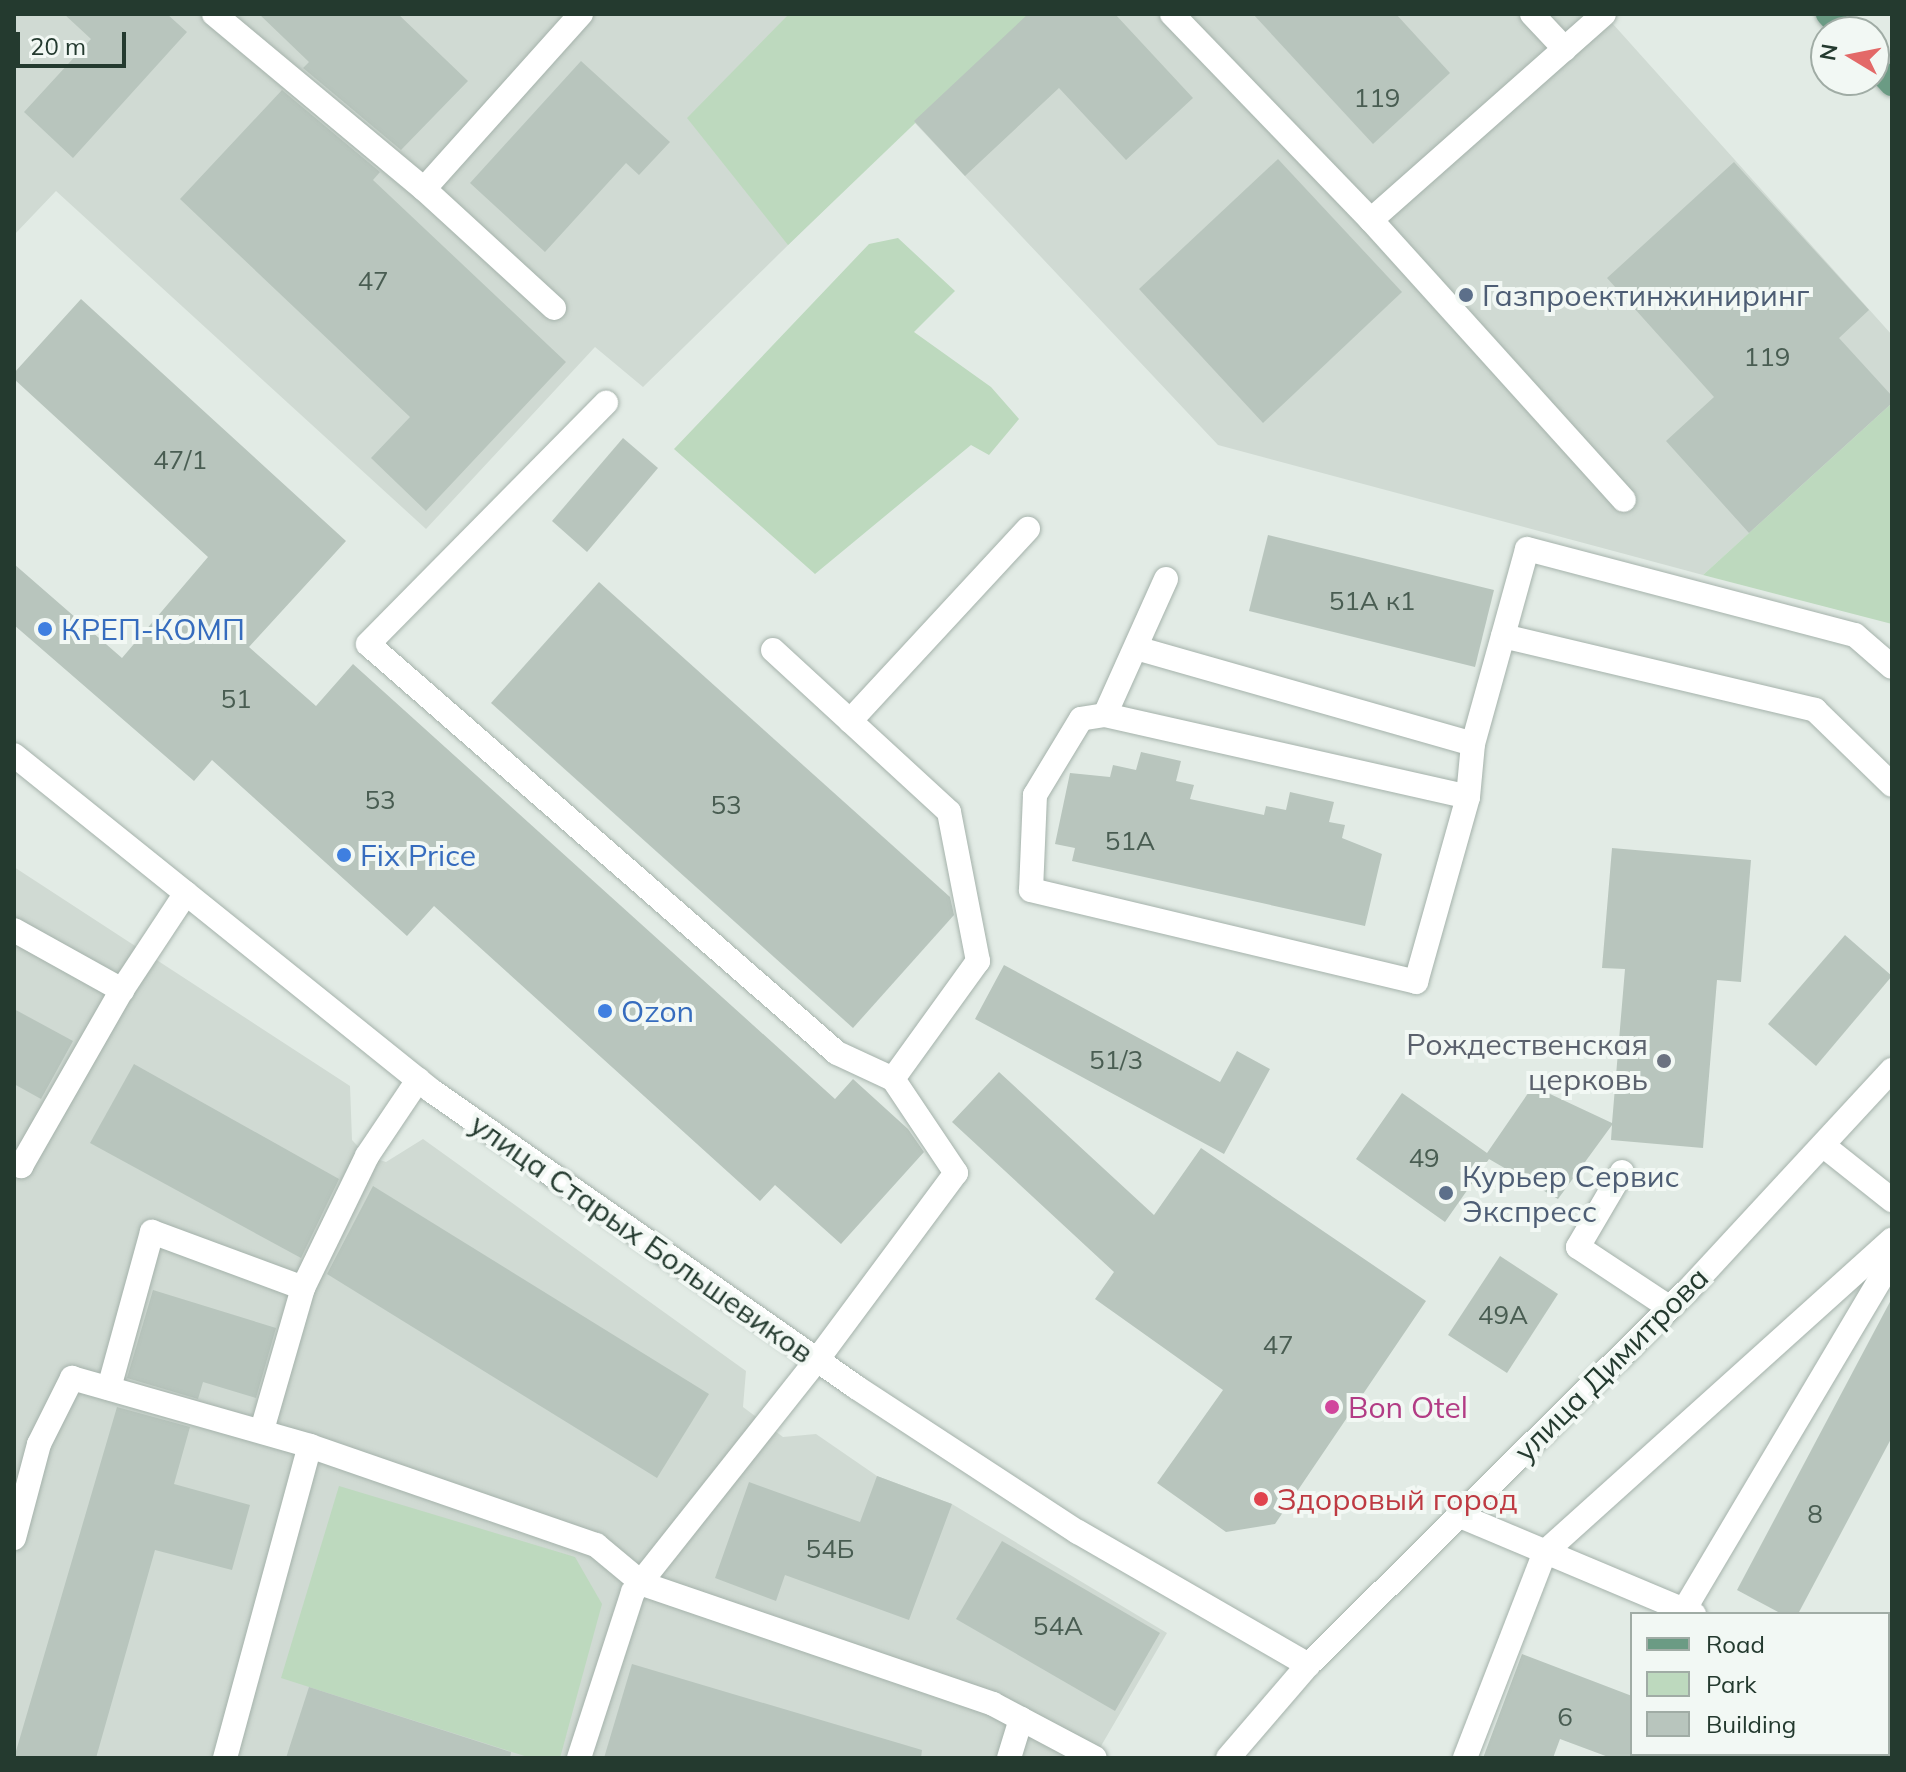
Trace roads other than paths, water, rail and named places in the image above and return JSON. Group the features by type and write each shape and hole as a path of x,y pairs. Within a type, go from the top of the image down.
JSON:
{"street":[{"path":"214,14 424,189 554,308"},
{"path":"424,189 581,14"},
{"path":"1172,14 1371,220 1624,500"},
{"path":"1532,14 1565,49"},
{"path":"1371,220 1604,14"},
{"path":"579,1758 624,1607 817,1360 956,1173 893,1079 837,1053 368,644 606,403"},
{"path":"850,721 1028,529"},
{"path":"1468,797 1105,715 1081,719 1035,795 1031,890 1416,982 1468,797 1473,744 1527,549 1855,635 1892,667"},
{"path":"1105,715 1166,579"},
{"path":"1503,636 1815,710 1892,785"},
{"path":"1136,648 1473,744"},
{"path":"773,650 949,812 978,961 893,1079"},
{"name":"улица Старых Большевиков","path":"14,755 418,1080 817,1360 1078,1532 1308,1665"},
{"path":"14,1163 21,1166 122,990 186,893"},
{"path":"14,930 122,990"},
{"name":"улица Димитрова","path":"1228,1758 1308,1665 1670,1308 1892,1070"},
{"path":"262,1430 303,1288 367,1156 418,1080"},
{"path":"1824,1146 1892,1200"},
{"path":"1622,1172 1578,1247 1670,1308"},
{"path":"109,1388 152,1232 303,1288"},
{"path":"1465,1758 1545,1552 1892,1240"},
{"path":"1458,1515 1689,1612 1892,1259"},
{"path":"14,1538 39,1444 72,1378 262,1430 596,1545 643,1584 993,1704 1095,1758"},
{"path":"225,1758 310,1446"},
{"path":"1009,1758 1021,1719"}],"place":[{"name":"Газпроектинжиниринг","path":"1466,295"},
{"name":"КРЕП-КОМП","path":"45,629"},
{"name":"Fix Price","path":"344,855"},
{"name":"Ozon","path":"605,1011"},
{"name":"Рождественская церковь","path":"1664,1061"},
{"name":"Курьер Сервис Экспресс","path":"1446,1193"},
{"name":"Bon Otel","path":"1332,1407"},
{"name":"Здоровый город","path":"1261,1499"}]}
